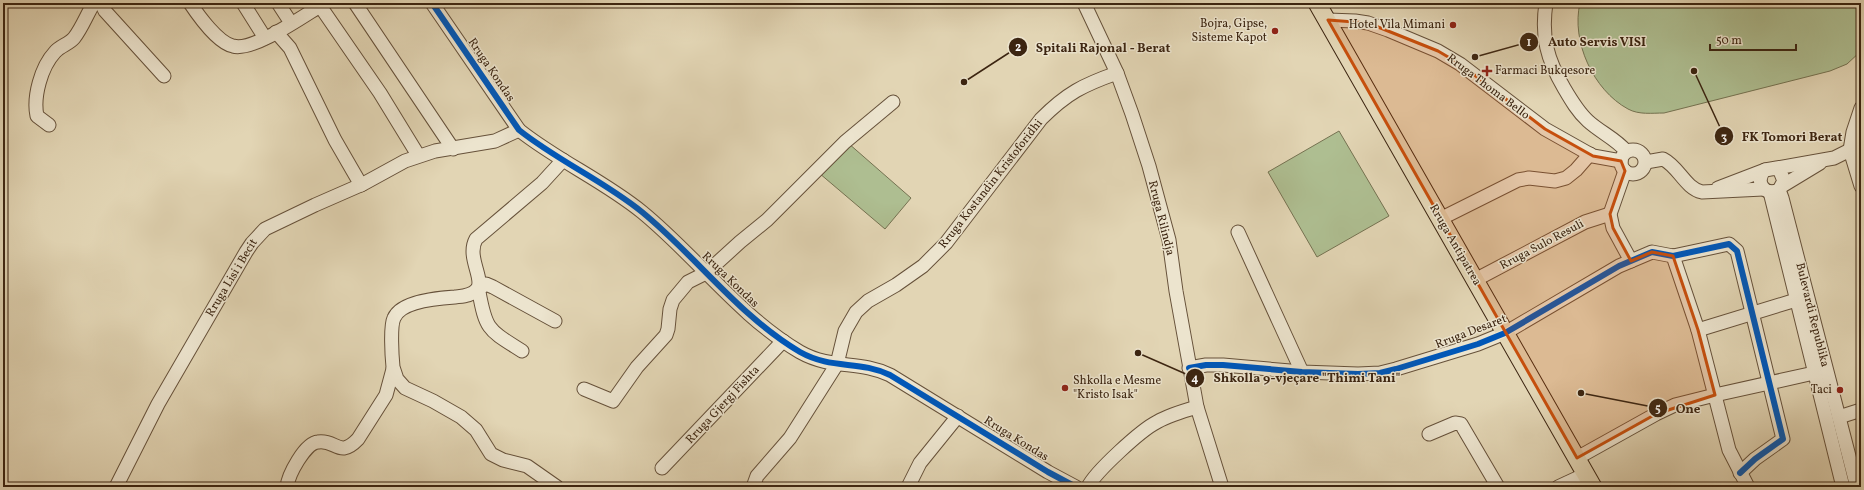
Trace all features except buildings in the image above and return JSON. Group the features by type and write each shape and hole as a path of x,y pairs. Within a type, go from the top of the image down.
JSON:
{"main road":[{"name":"Rruga Antipatrea","path":"1317,3 1590,481"}],"street":[{"path":"49,124 37,116 35,96 40,80 49,60 61,47 73,40 94,3"},
{"path":"101,3 105,11 164,76"},
{"path":"190,3 210,28 231,46 245,47 271,35 319,5 384,99 418,156"},
{"path":"243,3 271,35 290,48 337,145 361,185"},
{"path":"278,3 292,23"},
{"path":"355,3 453,149"},
{"name":"Rruga Kondas","path":"432,3 519,130 563,160 601,182 642,212 757,322 783,341 814,358 837,364 865,366 878,369 958,416 1048,472 1076,487"},
{"name":"Rruga Rilindja","path":"1084,3 1117,73 1146,159 1169,240 1189,368 1197,407 1222,487"},
{"path":"1546,3 1544,32 1546,48 1554,71 1580,113 1624,161 1610,214 1613,228 1631,261"},
{"name":"Rruga Thoma Bello","path":"1328,20 1368,23 1438,51 1460,64 1545,129 1590,154 1624,161 1636,174 1641,172 1646,162 1642,153 1637,150 1624,161"},
{"name":"Rruga Kostandin Kristoforidhi","path":"753,487 757,476 790,438 837,364 845,331 860,307 910,275 938,252 961,226 1041,119 1055,105 1080,87 1117,73"},
{"path":"584,389 613,401 637,367 666,335 670,309 679,291 688,282 706,273 767,220 844,142 893,102"},
{"path":"1861,108 1853,132 1850,150 1861,186"},
{"name":"Rruga Lisi i Becit","path":"116,487 158,404 252,243 265,229 361,185 405,160 418,156 495,141 519,130"},
{"path":"1707,193 1770,169 1834,158 1850,150"},
{"path":"1440,219 1518,180 1529,178 1555,181 1566,178 1576,170 1590,154"},
{"path":"1646,162 1663,159 1678,170 1694,190 1707,193 1773,189 1826,159"},
{"path":"522,351 500,337 487,324 479,292 477,290 479,280 472,253 473,245 476,240 542,184 563,160"},
{"path":"1770,169 1759,179 1773,189"},
{"path":"1770,169 1783,176 1773,189"},
{"name":"Bulevardi Republika","path":"1773,189 1796,300 1844,487"},
{"name":"Bulevardi Republika","path":"1773,189 1782,198 1857,487"},
{"name":"Rruga Sulo Resuli","path":"1475,280 1585,222 1610,214"},
{"path":"1238,232 1302,372"},
{"name":"Rruga Desaret","path":"1189,368 1206,365 1223,365 1302,372 1358,374 1380,373 1450,353 1505,333 1631,261 1652,252 1673,256 1728,244 1734,247 1737,251 1752,315"},
{"path":"1673,256 1698,330 1729,450 1748,487"},
{"path":"287,487 289,476 306,450 314,443 322,442 344,448 353,444 358,439 386,395 393,367 393,323 397,314 406,308 420,301 466,295 486,284 555,321"},
{"path":"1698,330 1752,315 1796,300"},
{"path":"1740,473 1755,459 1783,439 1752,315"},
{"name":"Rruga Gjergj Fishta","path":"662,468 674,458 714,413 783,341"},
{"path":"393,367 397,379 405,388 428,398 461,417 476,430 491,454 503,460 527,466 557,487"},
{"path":"1577,458 1656,414 1686,402 1715,394 1814,373"},
{"path":"1088,487 1094,475 1147,428 1168,416 1197,407"},
{"path":"1839,417 1861,410"},
{"path":"908,487 920,463 958,416"},
{"path":"1429,434 1455,424 1461,424 1498,487"},
{"path":"1558,487 1590,481"}],"highlighted area":[{"path":"1328,20 1368,23 1438,51 1460,64 1545,129 1593,156 1621,161 1625,171 1610,214 1613,228 1631,261 1652,252 1673,256 1698,330 1715,395 1656,414 1577,458"}],"green space":[{"path":"1580,3 1861,3 1861,51 1847,64 1830,71 1664,113 1637,112 1628,109 1616,101 1604,90 1595,77 1582,48 1578,18"},
{"path":"1339,131 1389,216 1317,257 1268,172"},
{"path":"848,143 911,198 885,229 819,173"}],"cycle path":[{"path":"432,3 519,130 549,152 612,190 642,212 662,229 738,304 778,337 800,352 812,358 879,370 890,375 1048,472 1076,487"},
{"path":"1189,368 1206,365 1223,365 1302,372 1358,374 1380,373 1478,344 1505,333 1619,266 1652,252 1673,256 1729,244 1737,251 1783,439 1755,459 1740,473"}],"place":[{"name":"Hotel Vila Mimani","path":"1453,25"},
{"name":"Bojra, Gipse, Sisteme Kapot","path":"1275,31"},
{"name":"Auto Servis VISI","path":"1475,57"},
{"name":"Farmaci Bukqesore","path":"1487,71"},
{"name":"FK Tomori Berat","path":"1694,71"},
{"name":"Spitali Rajonal - Berat","path":"964,82"},
{"name":"Shkolla 9-vjeçare \"Thimi Tani\"","path":"1138,353"},
{"name":"Shkolla e Mesme \"Kristo Isak\"","path":"1065,388"},
{"name":"Taci","path":"1840,390"},
{"name":"One","path":"1581,393"}]}
